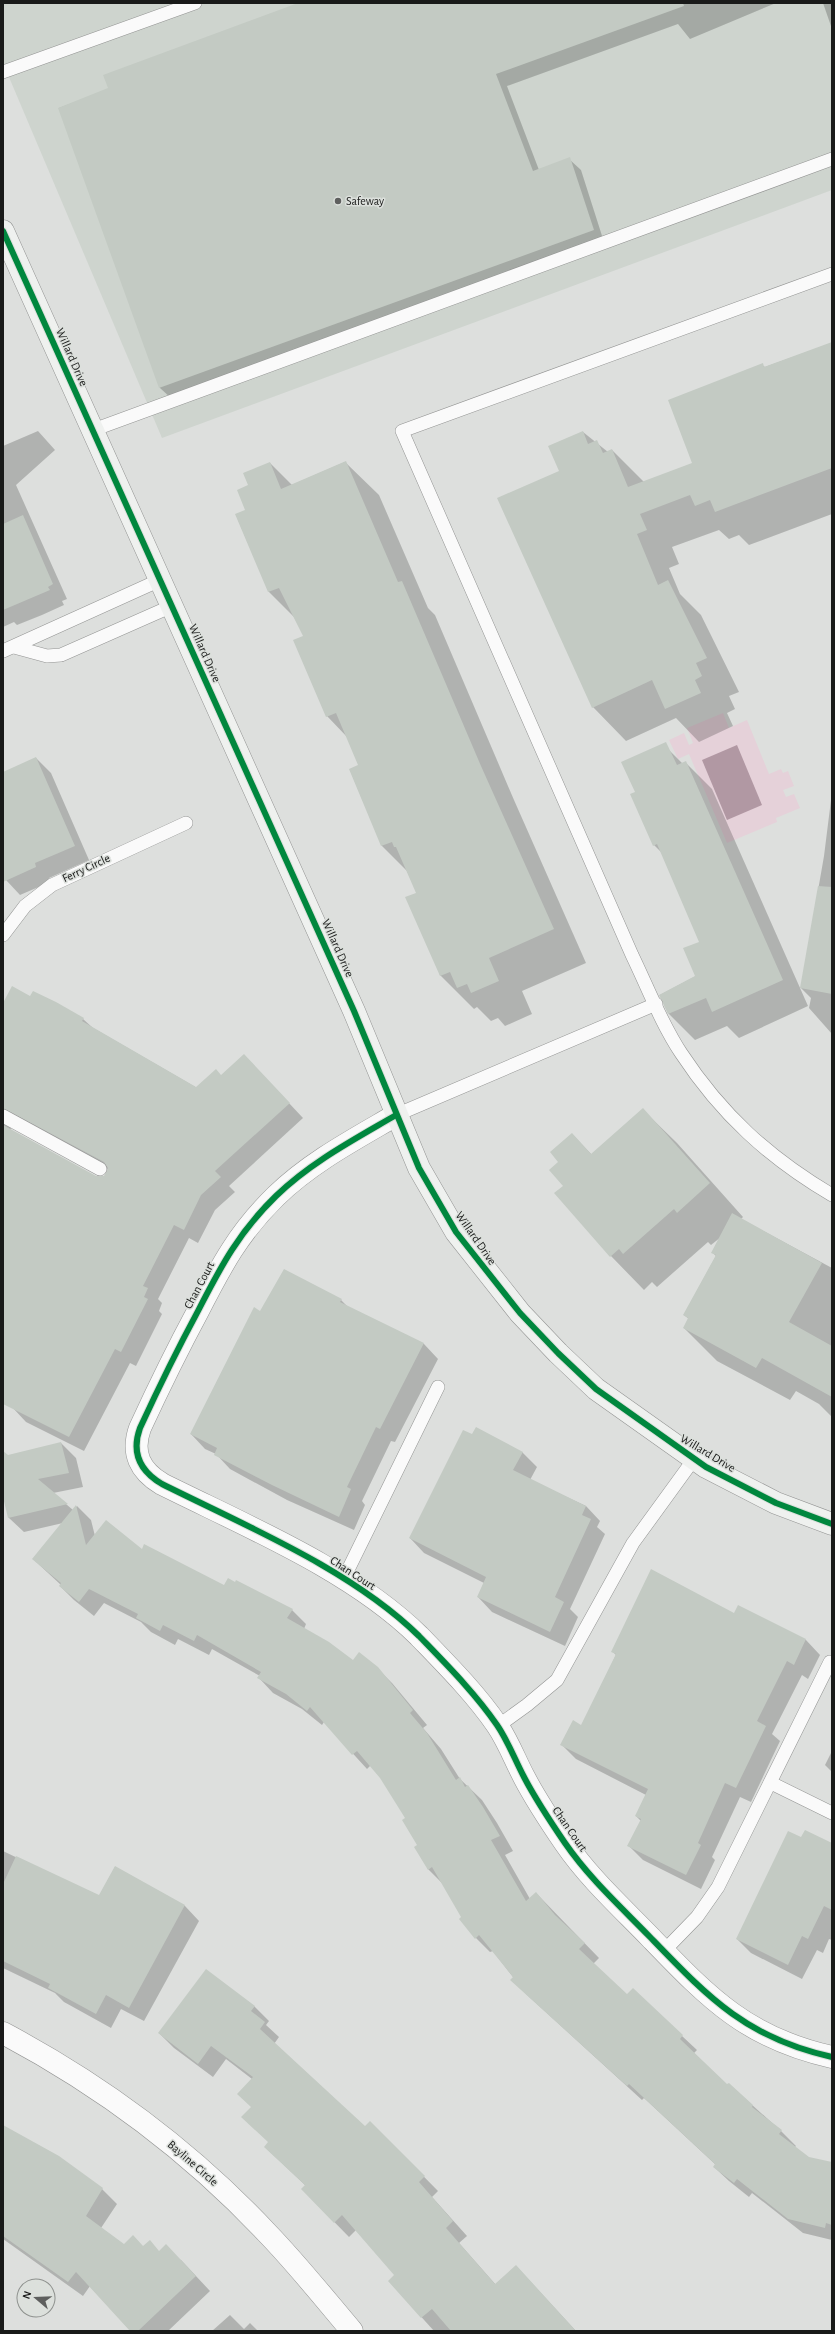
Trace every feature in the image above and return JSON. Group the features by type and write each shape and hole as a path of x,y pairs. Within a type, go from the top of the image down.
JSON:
{"street":[{"name":"Willard Drive","path":"3,231 354,1011 418,1168 456,1232 520,1313 558,1353 596,1389 694,1459 776,1503 832,1524"},
{"name":"Chan Court","path":"396,1115 326,1156 276,1195 252,1221 233,1245 172,1360 140,1428 136,1440 138,1460 143,1470 152,1478 344,1578 417,1634 472,1693 498,1726 542,1808 567,1846 610,1897 700,1990 752,2028 805,2051 832,2057"},
{"name":"Bayline Circle","path":"3,2033 39,2052 100,2091 160,2134 210,2177 268,2233 352,2331"}],"lane":[{"path":"3,72 195,3"},
{"path":"93,430 832,159"},
{"path":"832,274 402,431 465,576 672,1038 709,1093 744,1131 800,1176 832,1195"},
{"path":"8,649 160,580"},
{"path":"8,649 47,656 61,656 172,606"},
{"name":"Ferry Circle","path":"3,935 25,906 38,894 57,882 186,823"},
{"path":"396,1115 656,1004"},
{"path":"3,1116 100,1169"},
{"path":"344,1578 438,1387"},
{"path":"498,1726 528,1705 557,1680 633,1543 694,1459"},
{"path":"663,1952 710,1901 771,1783 830,1662"},
{"path":"771,1783 832,1813"}],"shaded area":[{"path":"3,3 832,3 832,190 162,438 3,63"},
{"path":"723,713 729,728 747,720 769,774 781,769 783,773 788,771 794,786 783,790 786,797 794,794 800,808 776,818 777,822 727,843 689,754 678,759 669,740 684,733 689,745 693,743 687,728"},
{"path":"737,745 762,805 727,820 702,760"}],"building":[{"name":"Safeway","path":"298,3 683,3 684,6 496,74 533,171 570,157 594,230 159,388 58,108 108,88 103,75"},
{"path":"832,342 832,468 715,512 710,500 695,506 690,495 640,514 647,530 637,534 658,585 668,580 707,658 696,663 702,676 695,680 701,693 665,709 652,680 592,708 497,498 559,471 548,446 583,431 588,444 597,440 603,453 612,449 628,487 692,463 668,400 763,363 764,367"},
{"path":"346,461 398,582 402,581 481,766 554,929 489,958 499,981 471,993 467,984 457,988 450,972 440,976 405,897 416,893 396,847 394,847 392,842 381,846 349,769 358,765 336,713 326,717 293,640 303,636 279,588 268,592 235,514 245,510 237,490 248,485 243,473 270,462 281,489"},
{"path":"23,515 53,584 48,587 50,590 3,610 3,524"},
{"path":"666,742 677,765 686,761 783,980 712,1012 706,998 668,1014 659,995 695,976 683,948 699,942 657,844 653,846 630,794 635,792 621,762"},
{"path":"36,757 75,846 35,863 36,867 3,882 3,772"},
{"path":"818,886 832,887 832,994 800,988"},
{"path":"12,986 30,996 33,991 56,1002 84,1018 82,1021 196,1087 216,1069 221,1075 244,1054 290,1103 215,1171 221,1177 201,1195 184,1230 174,1225 143,1286 148,1288 144,1297 148,1299 121,1352 115,1349 69,1437 3,1404 3,1125 96,1176 104,1176 108,1168 104,1162 3,1108 3,1003"},
{"path":"643,1108 710,1183 677,1213 674,1209 623,1254 619,1249 610,1257 554,1193 563,1186 549,1170 558,1162 550,1152 572,1133 591,1154"},
{"path":"732,1213 822,1263 789,1322 832,1346 832,1397 762,1358 756,1368 683,1328 688,1318 683,1315 716,1255 711,1253"},
{"path":"284,1269 342,1299 340,1302 424,1343 380,1429 376,1427 347,1487 351,1489 339,1517 214,1455 217,1448 190,1434 254,1307 260,1311"},
{"path":"476,1427 523,1452 513,1470 586,1506 582,1515 591,1519 555,1597 564,1602 550,1632 477,1597 486,1577 409,1538 463,1430 472,1434"},
{"path":"61,1442 69,1473 38,1479 68,1504 8,1518 3,1497 3,1451 8,1455"},
{"path":"76,1505 86,1545 106,1520 142,1549 144,1544 224,1585 228,1578 235,1582 236,1580 293,1609 287,1618 329,1642 353,1660 359,1652 378,1667 413,1710 410,1713 427,1733 456,1780 460,1777 465,1787 468,1785 483,1807 500,1836 491,1840 526,1901 536,1892 555,1915 585,1943 579,1949 627,1994 633,1988 683,2035 680,2039 727,2084 729,2083 753,2105 752,2107 782,2130 779,2134 809,2157 832,2162 832,2225 826,2223 825,2228 788,2219 737,2179 734,2183 713,2167 715,2164 629,2084 627,2086 510,1980 513,1977 479,1935 475,1939 459,1919 461,1917 432,1867 428,1870 414,1847 417,1845 402,1820 405,1818 380,1778 357,1751 352,1755 310,1707 307,1711 286,1694 257,1678 261,1672 197,1635 194,1641 163,1625 160,1631 136,1618 138,1614 89,1589 79,1602 59,1586 61,1583 32,1559"},
{"path":"651,1569 734,1613 738,1605 806,1639 794,1665 787,1661 757,1721 766,1726 736,1788 725,1783 698,1843 701,1845 686,1875 627,1846 641,1819 635,1816 648,1789 560,1745 573,1720 581,1725 616,1654 611,1652"},
{"path":"805,1830 832,1843 832,1910 824,1906 808,1939 802,1936 788,1965 736,1939 788,1831 801,1837"},
{"path":"16,1856 99,1895 115,1866 185,1905 129,2008 106,1995 96,2014 48,1988 50,1984 3,1961 3,1884"},
{"path":"206,1969 255,2006 251,2011 265,2022 260,2029 365,2126 370,2121 425,2176 419,2182 453,2221 446,2228 495,2284 516,2265 576,2331 451,2331 432,2309 421,2318 388,2281 394,2275 342,2215 334,2223 301,2189 305,2185 264,2147 268,2142 241,2117 251,2107 237,2094 253,2077 211,2046 198,2064 158,2033"},
{"path":"3,2125 59,2156 103,2188 86,2216 124,2244 133,2235 143,2246 150,2240 159,2251 166,2244 196,2276 138,2331 130,2331 76,2272 68,2282 3,2236"}],"cycle path":[{"path":"3,231 354,1011 419,1168 456,1232 520,1313 558,1353 596,1389 706,1467 776,1503 832,1524"},
{"path":"396,1115 349,1142 304,1172 263,1209 241,1236 206,1295 140,1428 137,1437 137,1453 139,1460 148,1473 162,1484 297,1551 362,1590 392,1612 419,1636 460,1679 488,1713 501,1731 533,1794 574,1856 606,1892 671,1959 710,1996 752,2027 775,2039 802,2049 832,2057"}],"place":[{"name":"Safeway","path":"338,201"}]}
